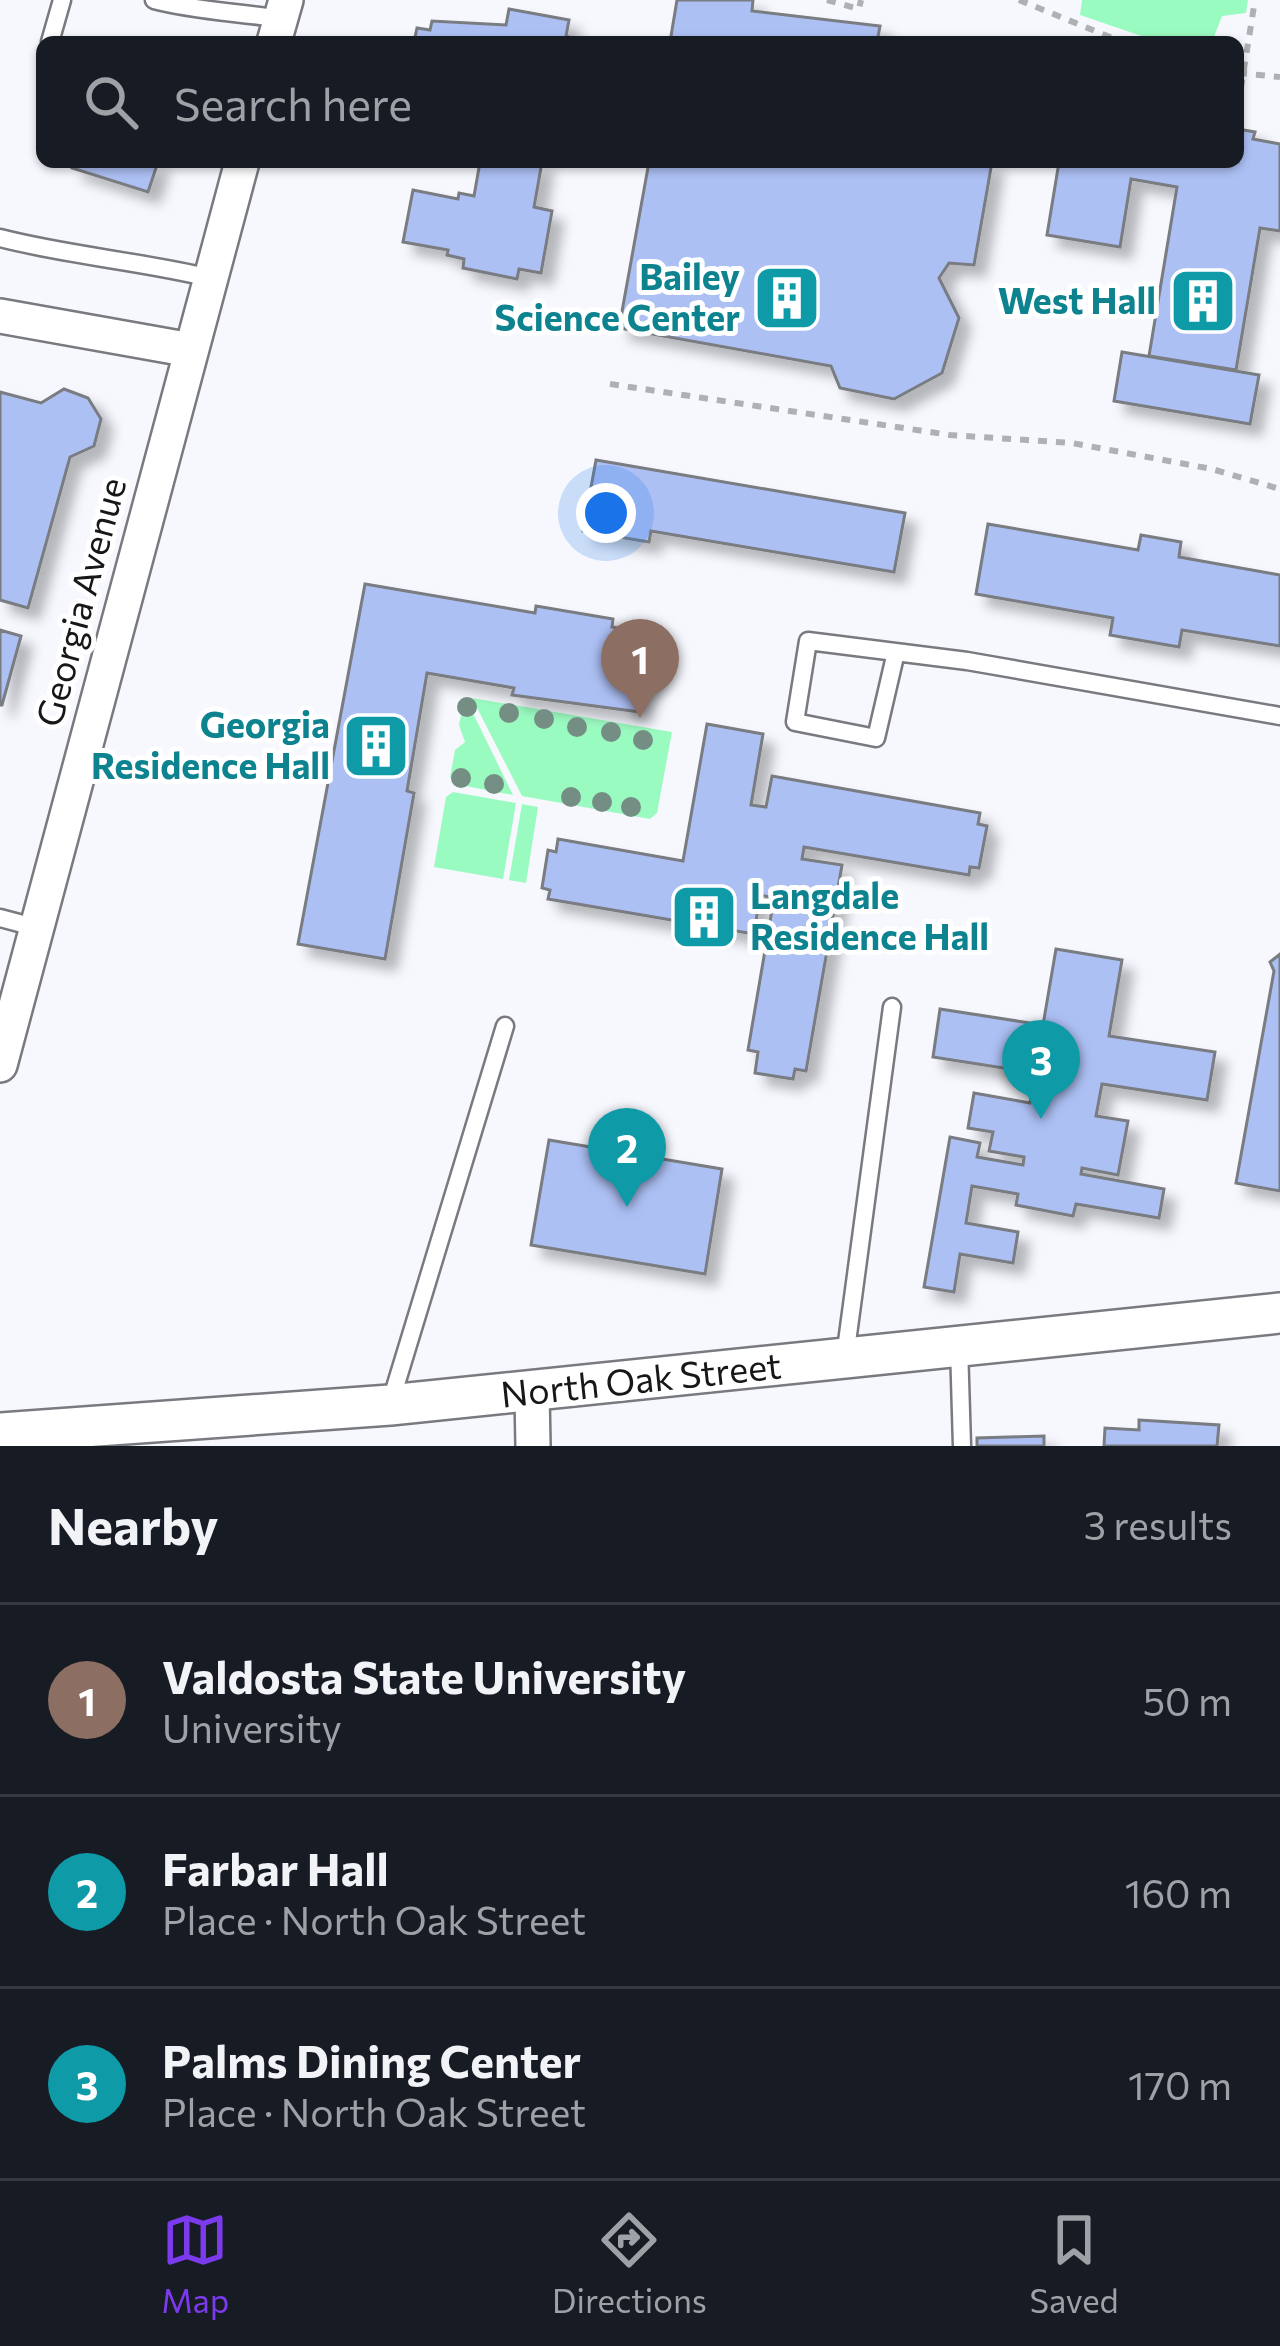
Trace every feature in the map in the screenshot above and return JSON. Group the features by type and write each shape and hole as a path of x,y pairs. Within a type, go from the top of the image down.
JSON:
{"street":[{"name":"Georgia Avenue","path":"0,1065 240,168"},
{"path":"0,316 191,350"},
{"name":"North Oak Street","path":"0,1433 532,1392 1280,1313"},
{"path":"532,1392 533,1446"}],"lane":[{"path":"52,36 62,0"},
{"path":"154,0 200,12 216,9 280,20"},
{"path":"0,238 78,258 160,266 210,278"},
{"path":"896,652 876,738 795,722 808,641 896,652 1280,716"},
{"path":"0,918 34,927"},
{"path":"845,1358 892,1007"},
{"path":"390,1405 505,1026"},
{"path":"959,1346 962,1446"}],"path":[{"path":"827,0 859,9 861,0"},
{"path":"1019,0 1107,36"},
{"path":"1244,56 1256,0"},
{"path":"1244,74 1280,77"},
{"path":"610,384 950,435 1072,443 1212,469 1280,488"}],"green space":[{"path":"1082,0 1248,0 1246,13 1222,16 1214,36 1141,36 1080,15"},
{"path":"465,697 513,795 455,784 450,777 455,750 465,742 459,725"},
{"path":"472,698 672,732 657,813 650,819 522,796"},
{"path":"453,792 516,803 503,879 434,867 446,797"},
{"path":"522,804 538,807 526,883 509,880"}],"building":[{"path":"677,0 753,0 752,11 880,26 878,36 671,36"},
{"path":"509,9 569,20 566,36 415,36 417,28 430,30 432,21 506,25"},
{"name":"West Hall","path":"1244,130 1255,132 1253,139 1280,144 1280,231 1260,228 1236,370 1149,356 1177,187 1131,179 1120,247 1047,235 1058,168 1244,168"},
{"path":"72,168 156,168 148,192"},
{"path":"479,168 541,168 534,207 552,211 541,273 519,269 517,279 463,268 464,259 447,255 448,250 403,242 413,190 458,199 459,193 474,196"},
{"name":"Bailey Science Center","path":"648,168 991,168 974,265 949,263 939,278 959,318 942,373 894,399 840,388 831,366 619,328"},
{"path":"1122,352 1259,375 1250,424 1114,401"},
{"path":"64,389 88,398 101,419 94,446 70,457 28,608 0,600 0,392 41,403"},
{"path":"596,460 905,513 894,572 651,531 649,542 583,531"},
{"path":"988,524 1138,550 1141,535 1181,542 1179,557 1280,575 1280,646 1182,630 1179,647 1110,635 1113,618 976,594"},
{"name":"Georgia Residence Hall","path":"365,584 535,613 536,606 613,619 612,627 654,634 651,654 656,654 640,712 512,695 514,688 427,673 407,791 414,793 385,959 298,944"},
{"path":"0,630 21,636 2,705 0,705"},
{"name":"Langdale Residence Hall","path":"707,724 763,734 751,805 766,807 772,776 980,813 978,824 987,826 979,868 970,867 969,875 804,847 802,859 842,865 806,1071 795,1069 793,1079 755,1073 758,1052 748,1050 774,898 760,895 754,934 548,899 550,890 542,888 548,850 556,852 558,839 683,861"},
{"path":"1056,949 1122,960 1109,1036 1215,1052 1207,1100 1102,1084 1096,1116 1128,1121 1118,1175 1082,1168 1081,1174 1164,1189 1159,1218 1076,1204 1073,1216 1016,1205 1018,1194 972,1186 966,1223 1018,1232 1013,1263 960,1254 954,1292 924,1287 950,1137 980,1143 977,1157 1023,1165 1024,1157 989,1151 993,1132 968,1128 974,1093 1030,1103 1036,1073 933,1057 940,1009 1043,1025"},
{"path":"1280,954 1280,1191 1236,1183 1274,971 1270,962"},
{"path":"549,1140 722,1169 705,1274 531,1245"},
{"path":"1139,1420 1219,1425 1217,1446 1104,1446 1105,1428 1139,1430"},
{"path":"1044,1436 1044,1446 977,1446 977,1438"}],"place":[{"name":"Bailey Science Center","path":"787,298"},
{"name":"West Hall","path":"1203,301"},
{"name":"Valdosta State University","path":"640,718"},
{"name":"Georgia Residence Hall","path":"376,746"},
{"name":"Langdale Residence Hall","path":"704,917"},
{"name":"Palms Dining Center","path":"1041,1119"},
{"name":"Farbar Hall","path":"627,1207"}]}
